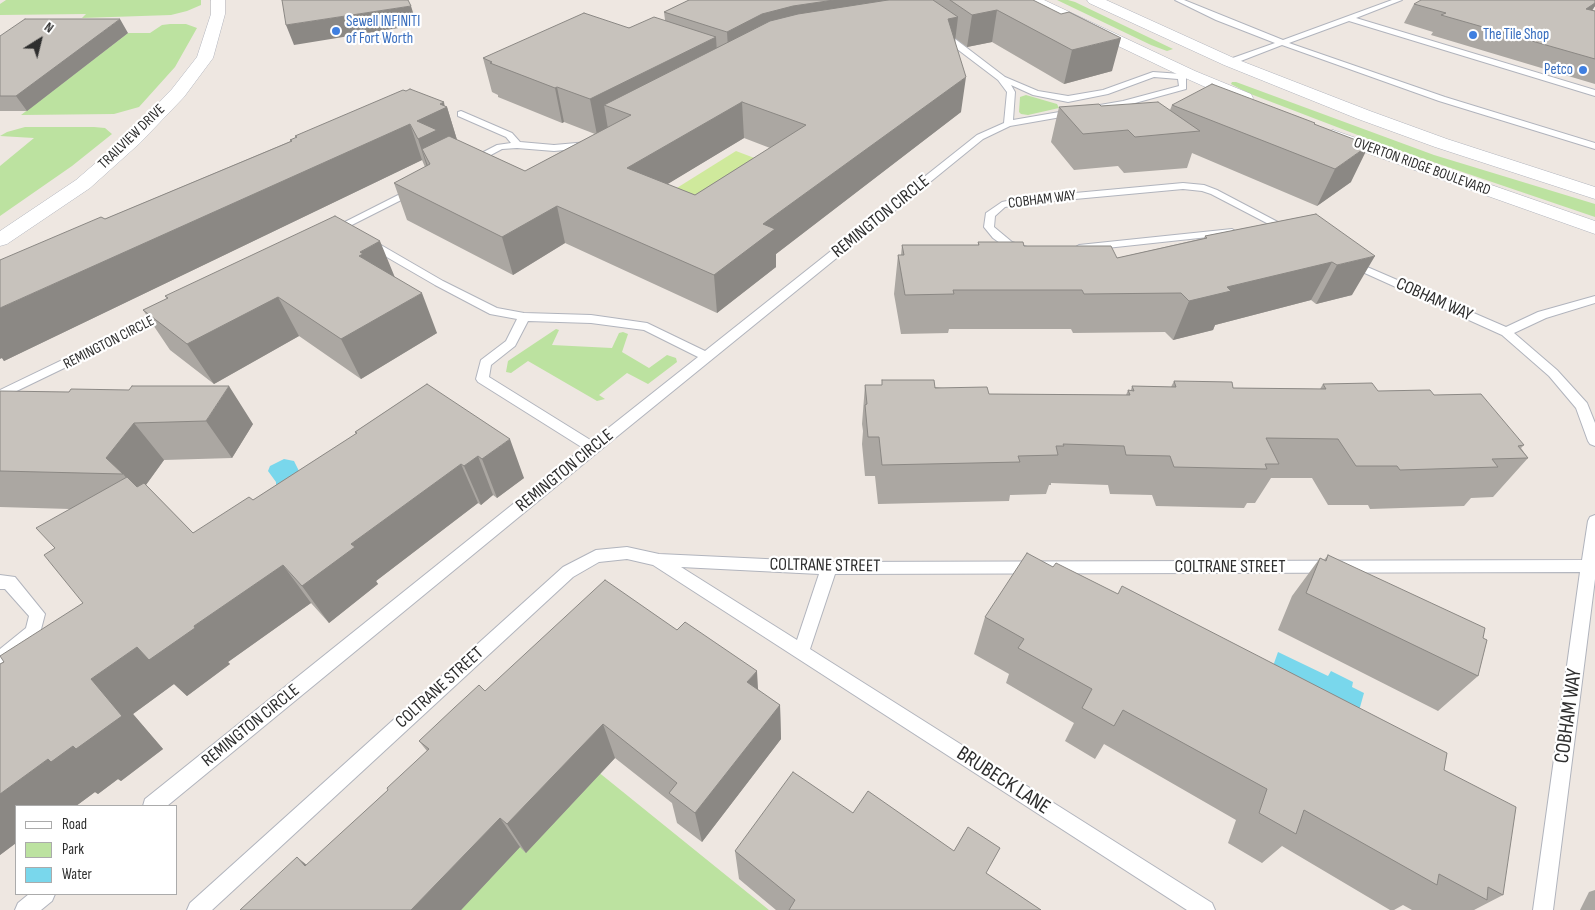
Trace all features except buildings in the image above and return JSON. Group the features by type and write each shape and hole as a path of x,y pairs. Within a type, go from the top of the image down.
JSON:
{"street":[{"name":"TRAILVIEW DRIVE","path":"0,240 83,184 134,139 178,93 205,58 218,14 218,0"},
{"path":"1033,0 1186,76 1261,105"},
{"name":"OVERTON RIDGE BOULEVARD","path":"1094,0 1230,62 1441,143 1595,193"},
{"path":"1186,76 1230,62"},
{"name":"OVERTON RIDGE BOULEVARD","path":"1315,128 1432,172 1595,228"}],"lane":[{"path":"1178,0 1283,44 1442,99 1595,146"},
{"path":"1230,62 1399,0"},
{"path":"1351,19 1595,93"},
{"path":"935,29 1001,78 1036,93 1068,99 1105,92 1153,74 1186,76"},
{"name":"REMINGTON CIRCLE","path":"153,805 980,137 1008,124 1124,103 1183,87 1186,76"},
{"path":"1001,78 1011,92 1008,124"},
{"path":"1105,92 1124,103"},
{"path":"1068,99 1083,111"},
{"path":"461,114 508,135 517,145"},
{"path":"465,165 500,147 517,145 554,148 589,144 569,155"},
{"path":"323,236 349,232 429,183"},
{"name":"COBHAM WAY","path":"1036,251 1008,244 997,236 988,221 994,210 1002,205 1021,201 1190,186 1214,192 1298,236"},
{"path":"1263,229 1282,227"},
{"path":"1070,249 1243,231"},
{"path":"349,232 438,283 494,311 524,316 591,319 647,327 707,357"},
{"name":"COBHAM WAY","path":"1340,257 1506,332 1553,372 1582,406 1595,441"},
{"path":"1506,332 1542,315 1595,299"},
{"name":"REMINGTON CIRCLE","path":"0,395 174,310"},
{"path":"524,316 511,343 485,363 482,379 593,448"},
{"name":"COBHAM WAY","path":"1543,910 1595,521"},
{"name":"COLTRANE STREET","path":"197,910 568,572 596,556 627,553 659,560 829,568 1590,566"},
{"name":"BRUBECK LANE","path":"659,560 1205,910"},
{"path":"801,652 829,568"},
{"path":"0,582 9,582 37,614 33,632 0,659"},
{"path":"24,910 43,895"}],"green space":[{"path":"6,0 201,0 201,5 171,15 82,18 86,14 0,15 0,4"},
{"path":"1057,0 1075,2 1173,49 1167,51 1151,45"},
{"path":"186,24 197,28 175,67 139,107 114,114 21,115 128,33 150,33 162,25"},
{"path":"1232,82 1434,155 1595,204 1595,217 1389,147 1248,93 1231,84"},
{"path":"1026,95 1057,104 1059,108 1028,115 1021,114 1019,112 1020,97"},
{"path":"25,127 94,127 105,128 112,134 72,166 0,216 0,166 34,138 0,136"},
{"path":"736,151 778,167 699,220 656,201"},
{"path":"556,329 559,330 552,345 612,348 619,333 623,332 628,334 622,352 649,368 667,355 676,358 677,362 648,384 627,373 599,395 605,399 597,401 528,361 511,373 506,372 508,361"},
{"path":"503,695 769,910 275,910"}],"water":[{"path":"284,459 294,461 299,471 276,487 276,482 268,471 270,466"},
{"path":"1278,652 1328,676 1331,671 1353,682 1352,687 1364,693 1355,725 1267,683"}],"place":[{"name":"Sewell INFINITI of Fort Worth","path":"336,31"},
{"name":"The Tile Shop","path":"1473,35"},
{"name":"Petco","path":"1583,70"}]}
